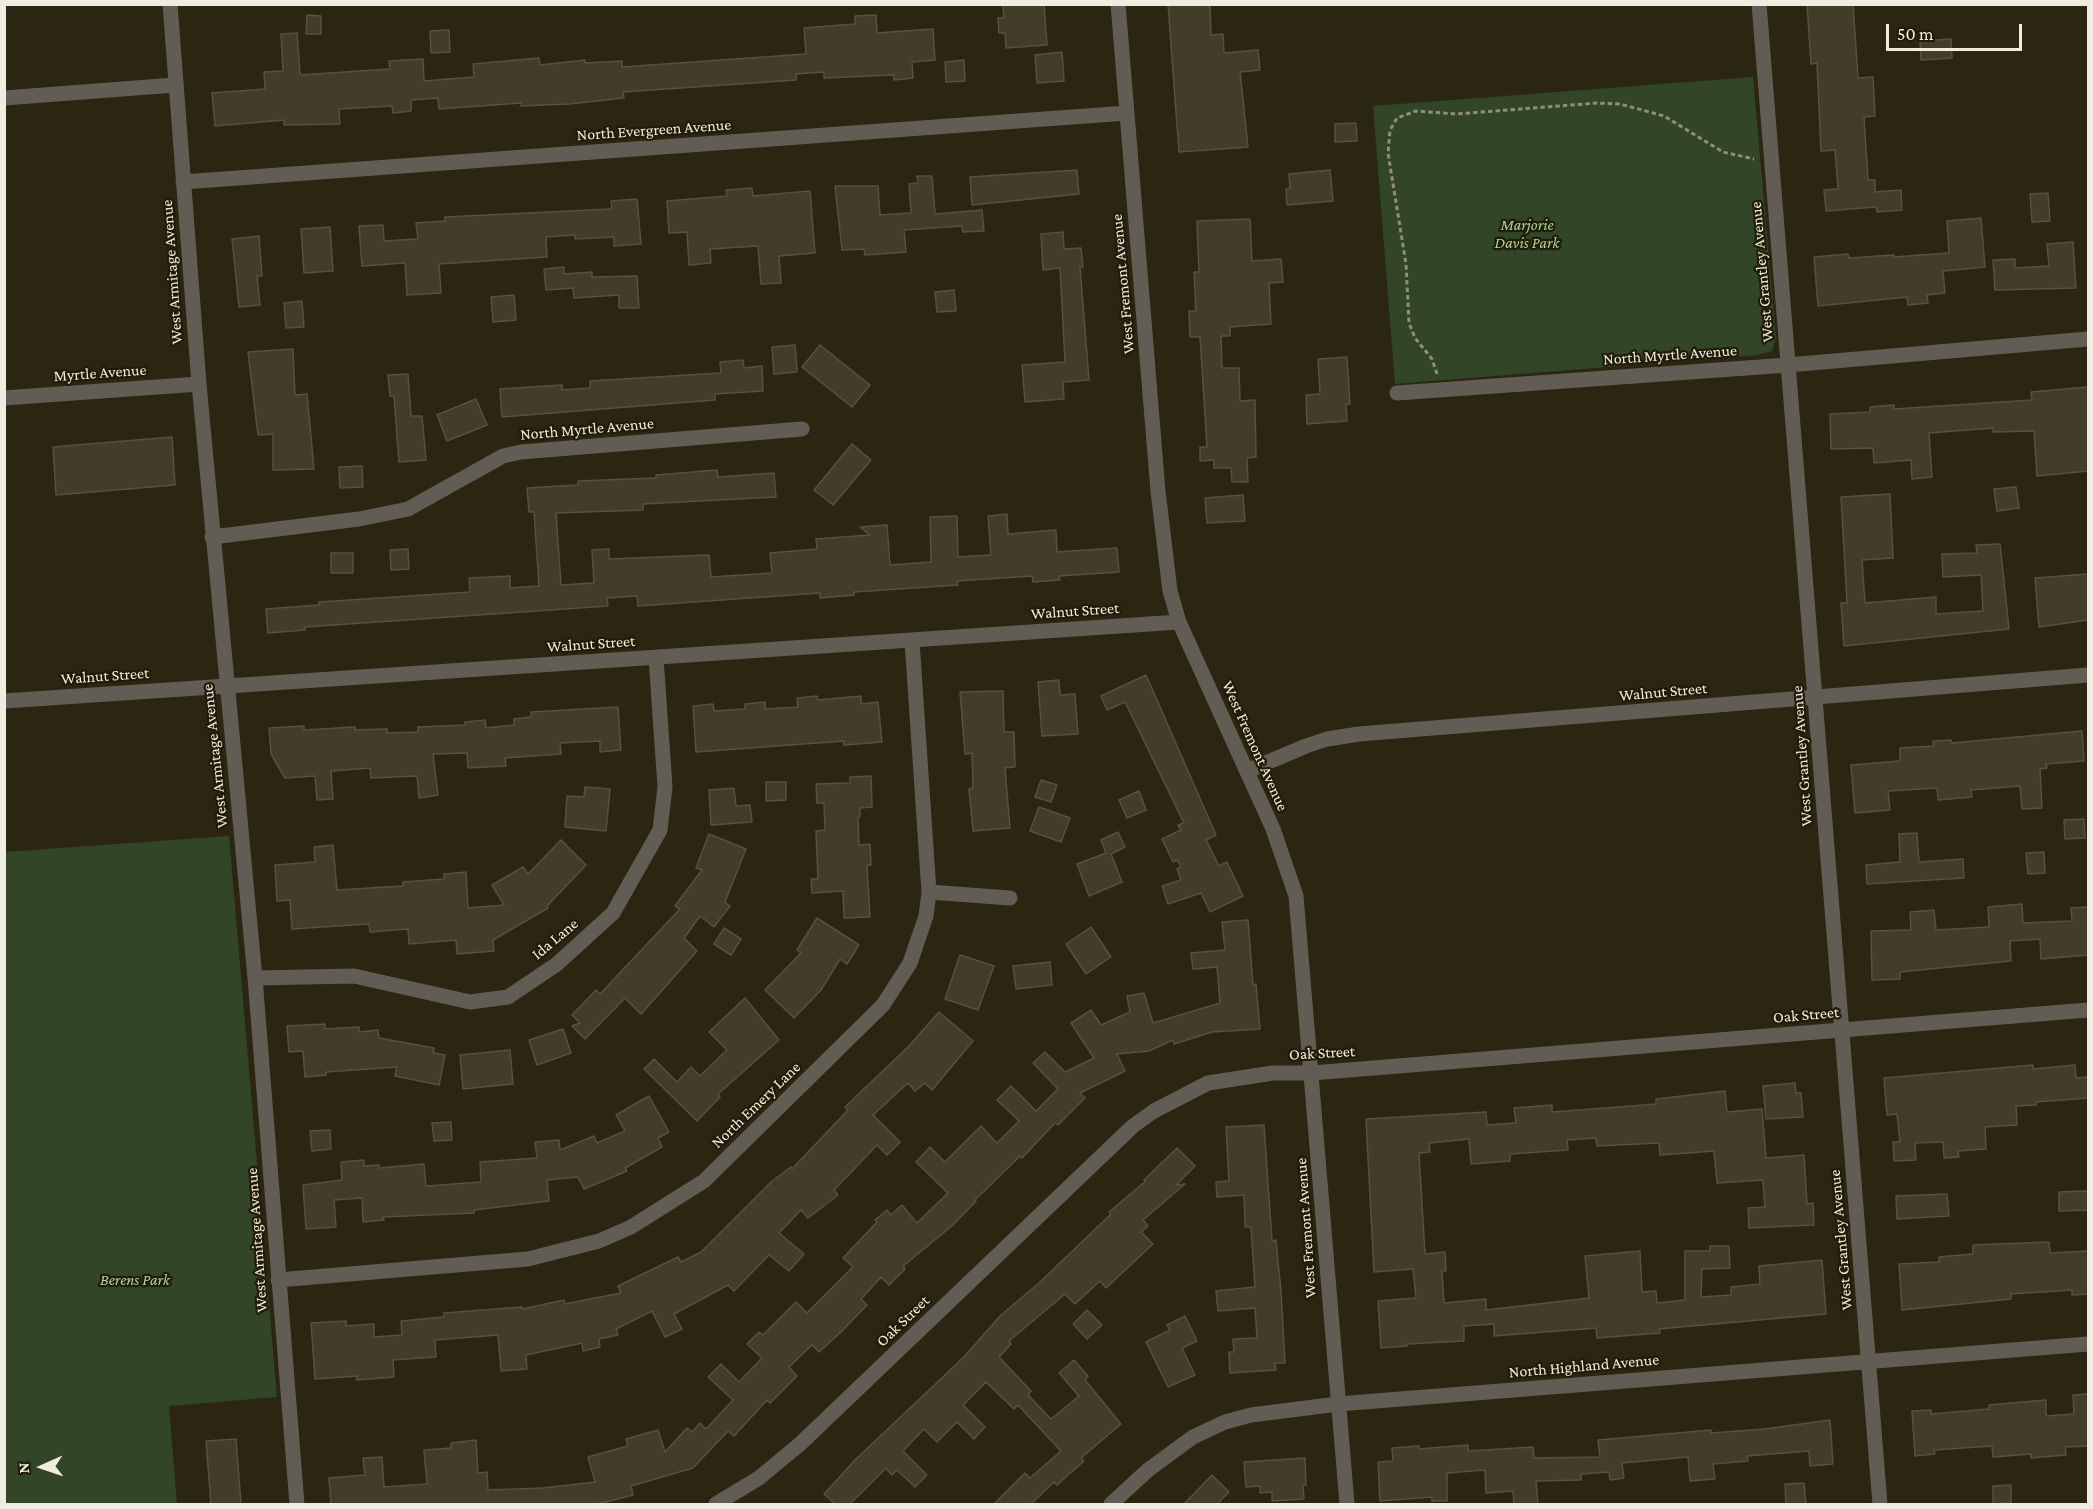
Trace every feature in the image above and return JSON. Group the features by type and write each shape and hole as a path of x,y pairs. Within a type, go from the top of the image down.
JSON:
{"street":[{"name":"West Armitage Avenue","path":"170,4 199,384 225,685 255,978 297,1504"},
{"name":"West Fremont Avenue","path":"1118,4 1163,545 1170,591 1179,622 1273,829 1296,896 1347,1504"},
{"name":"West Grantley Avenue","path":"1759,4 1881,1504"},
{"path":"4,98 175,85"},
{"name":"North Evergreen Avenue","path":"183,182 1127,113"},
{"name":"North Myrtle Avenue","path":"1397,393 1788,365 2088,339"},
{"name":"Myrtle Avenue","path":"4,398 199,384"},
{"name":"North Myrtle Avenue","path":"212,537 359,519 408,508 503,456 521,452 802,429"},
{"name":"Walnut Street","path":"4,701 1179,622"},
{"name":"North Emery Lane","path":"278,1280 528,1259 599,1241 664,1209 704,1181 883,1005 910,963 926,916 929,892 912,641"},
{"name":"Ida Lane","path":"255,978 354,976 470,1002 508,997 556,964 613,913 660,830 665,788 656,658"},
{"name":"Walnut Street","path":"1246,771 1306,746 1341,736 2088,675"},
{"path":"929,892 1010,898"},
{"name":"Oak Street","path":"716,1504 759,1478 800,1444 1133,1126 1154,1110 1208,1083 1273,1073 1312,1073 2088,1010"},
{"name":"North Highland Avenue","path":"1112,1504 1148,1470 1193,1437 1225,1422 1251,1415 1338,1404 2088,1344"}],"path":[{"path":"1439,390 1432,358 1414,338 1409,323 1406,264 1388,153 1390,130 1397,118 1416,111 1456,114 1597,104 1620,105 1647,110 1678,122 1723,152 1748,159 1771,158"}],"green space":[{"name":"Marjorie Davis Park","path":"1753,77 1776,338 1772,351 1758,355 1395,384 1373,106"},
{"name":"Berens Park","path":"229,836 277,1397 169,1406 177,1504 5,1504 5,852"}],"building":[{"path":"1003,4 1044,4 1047,45 1006,48 1005,33 999,33 998,18 1004,18"},
{"path":"1168,4 1210,4 1211,35 1223,34 1224,53 1258,50 1260,70 1240,72 1248,147 1179,152"},
{"path":"1807,4 1853,4 1858,78 1873,77 1875,116 1864,117 1868,180 1875,180 1875,192 1901,190 1902,210 1877,212 1876,207 1826,211 1824,190 1838,189 1835,150 1821,151 1817,63 1811,64"},
{"path":"307,15 321,16 321,34 306,34"},
{"path":"876,15 877,33 933,29 935,60 912,62 913,78 894,80 894,75 824,78 824,72 796,74 796,80 623,92 624,98 521,106 521,103 439,109 438,98 411,100 411,111 393,113 392,106 339,109 340,124 284,125 284,120 215,126 212,93 265,89 264,72 283,71 281,34 297,33 300,75 390,69 389,61 423,59 424,81 474,77 473,64 539,58 540,65 585,60 585,63 622,61 622,67 806,54 804,28 855,24 855,16"},
{"path":"449,30 450,52 431,53 430,31"},
{"path":"1951,39 1952,58 1921,60 1920,41"},
{"path":"1062,52 1064,81 1037,83 1035,55"},
{"path":"964,60 965,81 946,82 945,62"},
{"path":"1356,123 1357,141 1335,142 1335,124"},
{"path":"1077,170 1079,194 972,205 970,177"},
{"path":"1330,170 1333,201 1287,205 1286,189 1290,188 1289,174"},
{"path":"917,176 932,176 935,214 982,210 984,231 963,232 962,226 904,230 906,252 865,255 864,249 842,250 835,186 878,186 880,215 911,213 909,184 918,183"},
{"path":"752,188 753,196 810,191 815,253 779,256 781,283 761,284 758,246 710,249 711,263 689,265 687,232 669,233 667,201 727,196 726,190"},
{"path":"2048,193 2050,221 2032,222 2030,194"},
{"path":"637,199 641,244 614,246 614,237 575,239 575,235 546,237 547,257 439,264 441,293 407,295 405,263 362,266 359,226 383,225 384,241 418,239 416,223 445,221 445,217 612,209 611,201"},
{"path":"1981,218 1985,267 1943,271 1945,293 1927,295 1928,303 1908,305 1907,297 1818,306 1814,257 1848,254 1849,258 1894,255 1894,257 1949,253 1947,221"},
{"path":"1250,219 1252,261 1281,259 1283,282 1269,283 1271,324 1230,327 1230,336 1221,336 1222,368 1239,368 1240,401 1255,400 1256,457 1247,458 1248,482 1232,482 1231,468 1214,468 1214,460 1200,461 1200,447 1207,447 1200,337 1190,337 1189,311 1196,311 1194,272 1199,272 1197,221"},
{"path":"330,227 333,271 304,273 301,229"},
{"path":"1063,232 1064,249 1081,248 1083,267 1080,267 1089,380 1063,382 1064,399 1025,402 1022,365 1065,362 1060,268 1043,270 1041,234"},
{"path":"259,236 262,276 257,276 260,305 239,307 232,239"},
{"path":"2073,242 2076,288 1995,290 1993,260 2015,259 2015,268 2049,266 2047,244"},
{"path":"564,267 564,274 592,272 592,277 637,276 639,308 619,308 619,295 574,298 573,288 546,290 544,269"},
{"path":"954,290 956,311 937,312 935,292"},
{"path":"514,295 516,320 493,322 491,297"},
{"path":"302,301 304,327 286,328 284,303"},
{"path":"795,345 797,372 774,374 772,347"},
{"path":"820,345 870,385 852,407 802,367"},
{"path":"293,349 295,395 307,394 314,469 273,470 273,434 258,435 248,352"},
{"path":"1347,357 1350,404 1346,404 1347,421 1307,424 1306,395 1320,394 1318,359"},
{"path":"743,360 744,368 762,366 763,391 715,394 715,400 502,417 500,389 562,385 562,390 590,388 590,381 721,373 720,362"},
{"path":"408,374 411,416 422,416 426,460 399,462 394,396 390,396 388,375"},
{"path":"2088,387 2088,471 2037,476 2034,431 1993,432 1993,428 1929,433 1932,477 1912,479 1911,460 1874,463 1873,448 1831,449 1830,414 1870,412 1870,407 1894,405 1894,409 2032,400 2031,392"},
{"path":"476,399 487,425 447,441 437,415"},
{"path":"172,437 175,485 56,495 53,447"},
{"path":"852,444 871,460 833,505 814,490"},
{"path":"362,466 363,487 340,488 339,467"},
{"path":"717,470 718,477 774,473 776,497 643,504 643,510 556,513 561,585 594,583 592,550 609,549 609,559 709,555 711,577 772,573 770,553 817,549 816,539 870,535 860,527 887,525 890,565 931,562 930,517 957,516 958,557 991,555 988,516 1007,514 1008,534 1056,530 1057,552 1117,548 1119,572 1059,576 1060,580 1033,582 1032,576 957,581 958,585 854,592 854,595 820,598 820,593 638,606 637,596 607,598 608,606 305,627 305,630 268,633 266,609 319,605 319,602 470,592 469,578 510,576 510,588 539,586 534,512 529,512 527,488 578,485 578,481 656,478 656,475"},
{"path":"2016,487 2019,508 1997,511 1994,489"},
{"path":"1890,494 1893,558 1862,560 1865,603 1936,597 1936,614 1983,611 1981,575 1943,577 1942,554 1977,553 1976,545 2000,544 2009,629 1844,646 1841,603 1847,603 1841,497"},
{"path":"1243,495 1245,521 1207,523 1205,498"},
{"path":"408,549 409,569 391,570 390,550"},
{"path":"331,553 353,553 353,573 331,573"},
{"path":"2088,574 2088,620 2039,627 2035,578"},
{"path":"1146,675 1216,835 1206,840 1219,866 1227,862 1243,896 1210,912 1201,893 1168,904 1162,886 1181,880 1177,869 1181,867 1177,860 1173,862 1162,839 1181,830 1178,825 1184,823 1125,702 1107,710 1101,696"},
{"path":"1059,680 1060,695 1075,694 1078,734 1042,736 1038,682"},
{"path":"1003,691 1004,732 1014,732 1015,767 1005,768 1010,828 973,831 969,789 973,788 972,753 965,754 960,692"},
{"path":"817,696 818,700 861,696 861,704 878,702 882,742 844,745 844,741 696,752 693,706 713,704 714,711 745,709 745,704 765,702 765,709 798,707 797,698"},
{"path":"618,707 621,750 600,752 600,741 560,743 561,754 505,758 506,766 468,768 467,753 433,754 438,795 419,798 417,776 371,778 370,768 331,771 333,799 317,800 315,776 285,778 271,754 269,728 304,726 304,730 355,727 355,730 387,729 387,733 418,732 418,727 465,725 465,722 485,720 486,728 514,725 514,719 531,717 531,712"},
{"path":"2082,731 2084,761 2046,764 2047,768 2040,769 2042,808 2022,809 2020,786 1971,790 1972,797 1938,800 1937,788 1888,791 1890,810 1855,813 1851,765 1900,761 1900,748 1934,746 1933,741 1951,740 1952,743"},
{"path":"871,776 872,807 860,808 860,817 858,817 859,845 870,844 871,865 867,865 870,917 844,918 843,891 812,893 811,879 818,879 816,831 825,830 824,803 817,803 816,784 850,783 850,777"},
{"path":"1041,780 1057,785 1051,802 1035,797"},
{"path":"766,782 786,782 786,800 766,801"},
{"path":"585,787 610,789 606,831 565,827 567,796 584,797"},
{"path":"734,788 736,806 750,805 752,822 711,825 709,790"},
{"path":"1139,791 1146,810 1127,818 1119,800"},
{"path":"1039,807 1070,818 1061,842 1030,831"},
{"path":"2084,819 2085,838 2065,839 2064,820"},
{"path":"1118,832 1125,847 1111,854 1122,882 1089,896 1077,864 1106,853 1101,840"},
{"path":"1917,833 1919,862 1963,859 1964,878 1867,884 1866,865 1900,862 1899,834"},
{"path":"709,834 746,849 725,902 730,906 714,927 700,916 684,938 697,951 641,1014 625,998 585,1039 572,1026 580,1023 572,1015 596,990 600,994 680,909 675,906 702,870 696,868"},
{"path":"561,840 586,865 547,906 548,908 493,940 494,951 457,954 456,940 409,944 408,929 370,932 369,924 292,929 290,900 277,901 275,865 315,862 314,847 333,845 337,890 403,886 403,882 444,879 444,874 466,872 468,908 504,905 492,885 523,867 528,874"},
{"path":"2044,852 2045,873 2028,874 2026,853"},
{"path":"2022,904 2023,923 2072,921 2071,908 2088,907 2088,955 2041,959 2040,939 2010,941 2011,961 1900,972 1900,979 1872,980 1871,931 1911,930 1910,912 1934,910 1936,930 1989,927 1988,907"},
{"path":"817,918 859,945 847,964 840,959 821,990 794,1018 765,990 801,953 797,950"},
{"path":"1248,920 1253,985 1256,984 1260,1029 1212,1032 1174,1044 1173,1040 1149,1051 1117,1054 1125,1071 1080,1093 1085,1098 1058,1125 1055,1123 1022,1158 1020,1156 975,1200 952,1226 903,1266 905,1269 889,1285 881,1277 861,1299 867,1305 841,1332 819,1352 812,1345 789,1367 797,1376 770,1403 767,1400 734,1436 728,1431 693,1468 631,1486 633,1495 598,1504 331,1504 329,1478 365,1475 363,1458 382,1457 384,1487 427,1484 424,1450 451,1448 451,1443 476,1440 478,1473 487,1472 488,1490 543,1488 595,1482 588,1457 628,1446 626,1439 658,1430 665,1452 687,1428 692,1432 700,1423 706,1429 733,1400 708,1377 721,1364 739,1382 762,1358 747,1344 759,1332 763,1335 796,1302 807,1313 853,1267 843,1258 877,1222 875,1220 887,1210 891,1215 902,1205 917,1223 948,1193 916,1162 930,1147 945,1162 981,1126 997,1143 1019,1121 997,1100 1011,1086 1036,1111 1058,1089 1033,1063 1045,1052 1065,1072 1094,1058 1071,1023 1091,1010 1101,1025 1130,1012 1127,996 1144,993 1153,1023 1220,1003 1217,967 1193,969 1191,953 1225,950 1222,922"},
{"path":"1091,927 1111,957 1086,974 1066,944"},
{"path":"724,928 741,939 731,955 714,944"},
{"path":"960,955 994,966 978,1010 945,999"},
{"path":"1050,962 1052,985 1016,989 1013,966"},
{"path":"745,998 779,1040 718,1094 720,1097 697,1121 644,1069 654,1059 677,1082 691,1067 700,1076 727,1050 709,1032"},
{"path":"939,1012 973,1041 932,1090 925,1083 915,1091 908,1083 873,1115 900,1142 887,1155 877,1145 834,1190 838,1195 808,1218 801,1210 779,1233 804,1254 789,1271 769,1255 734,1291 728,1285 674,1314 682,1329 665,1337 652,1311 616,1329 618,1335 599,1339 600,1347 583,1351 582,1343 526,1355 527,1369 501,1371 498,1335 435,1340 436,1357 393,1360 394,1377 357,1380 357,1376 315,1379 311,1323 346,1321 346,1326 374,1324 374,1337 402,1335 401,1321 444,1317 444,1313 522,1307 522,1309 564,1300 565,1304 621,1293 618,1286 678,1257 681,1262 701,1252 771,1182 791,1167 792,1169 848,1110 845,1107 908,1047"},
{"path":"325,1024 325,1029 359,1027 359,1032 378,1030 379,1038 434,1048 433,1053 445,1055 439,1085 395,1076 397,1067 326,1072 326,1075 305,1077 303,1051 289,1052 287,1026"},
{"path":"563,1029 571,1053 537,1065 529,1040"},
{"path":"510,1050 513,1084 463,1089 460,1055"},
{"path":"2033,1065 2033,1069 2075,1065 2076,1078 2088,1077 2088,1098 2016,1106 2017,1125 1985,1127 1986,1149 1958,1151 1959,1157 1944,1158 1943,1142 1915,1143 1916,1160 1894,1161 1893,1142 1900,1142 1897,1114 1887,1115 1884,1078"},
{"path":"1795,1083 1796,1093 1801,1093 1803,1117 1766,1119 1763,1086"},
{"path":"1725,1091 1727,1112 1762,1109 1766,1158 1804,1155 1807,1204 1813,1203 1814,1225 1749,1228 1748,1208 1765,1207 1763,1180 1717,1183 1714,1151 1660,1155 1659,1143 1597,1146 1596,1138 1567,1140 1568,1150 1510,1154 1510,1161 1471,1164 1469,1139 1429,1143 1430,1152 1419,1153 1425,1254 1445,1252 1446,1271 1442,1271 1444,1303 1486,1299 1486,1310 1589,1298 1585,1256 1640,1251 1642,1292 1656,1291 1657,1303 1685,1300 1685,1251 1710,1251 1710,1246 1729,1246 1730,1268 1702,1269 1701,1297 1731,1295 1731,1287 1760,1284 1759,1266 1822,1260 1826,1314 1659,1329 1660,1333 1597,1338 1596,1328 1494,1336 1494,1324 1464,1326 1464,1341 1407,1344 1407,1346 1381,1348 1378,1301 1416,1298 1413,1269 1374,1272 1366,1119 1486,1112 1487,1125 1516,1123 1514,1108 1552,1105 1552,1112 1619,1107 1656,1104 1656,1099"},
{"path":"649,1096 669,1132 658,1138 662,1147 625,1168 627,1171 584,1189 578,1177 547,1180 549,1201 474,1210 474,1213 383,1217 384,1220 363,1222 362,1198 334,1200 336,1227 306,1229 303,1185 342,1180 341,1162 364,1160 364,1166 379,1165 380,1168 424,1164 426,1186 481,1182 480,1162 537,1158 535,1142 559,1140 560,1150 594,1136 597,1143 625,1131 616,1115"},
{"path":"451,1122 452,1140 434,1141 432,1123"},
{"path":"1264,1125 1272,1241 1276,1240 1281,1291 1285,1363 1275,1363 1276,1370 1230,1373 1229,1352 1234,1352 1233,1339 1257,1338 1255,1308 1218,1311 1216,1291 1255,1287 1251,1227 1245,1227 1244,1195 1217,1197 1216,1182 1229,1181 1226,1127"},
{"path":"330,1130 331,1149 312,1151 310,1131"},
{"path":"1177,1148 1195,1166 1176,1185 1185,1184 1143,1220 1148,1226 1141,1232 1153,1244 1106,1288 1100,1281 1075,1304 1065,1294 1009,1341 1011,1344 999,1357 1031,1391 1028,1395 1051,1419 1079,1396 1059,1373 1074,1360 1088,1376 1085,1380 1121,1424 1081,1458 1084,1461 1057,1485 1054,1482 1031,1504 994,1504 1025,1473 1030,1478 1061,1451 1018,1405 1014,1409 986,1382 963,1405 985,1427 974,1439 957,1422 937,1442 924,1429 903,1451 927,1475 915,1487 897,1470 892,1475 886,1468 850,1504 835,1504 824,1494 856,1459 964,1357 1001,1315 1039,1283 1111,1214 1109,1212 1146,1181 1144,1180"},
{"path":"2088,1191 2088,1210 2059,1211 2059,1192"},
{"path":"1947,1194 1949,1216 1897,1219 1896,1196"},
{"path":"2049,1242 2050,1253 2088,1251 2088,1294 2072,1295 2072,1290 2011,1294 2011,1299 1902,1310 1899,1264 1939,1262 1939,1257 1973,1254 1973,1245"},
{"path":"1087,1310 1102,1325 1087,1339 1073,1324"},
{"path":"1185,1316 1197,1341 1182,1348 1195,1375 1168,1387 1146,1342 1170,1330 1167,1325"},
{"path":"2088,1394 2088,1446 2065,1447 2066,1455 2031,1458 2031,1454 1993,1457 1992,1446 1934,1450 1935,1454 1915,1456 1912,1411 1931,1410 1931,1414 1989,1409 1989,1405 2046,1400 2046,1416 2074,1414 2073,1395"},
{"path":"1830,1420 1833,1464 1810,1466 1809,1451 1747,1456 1748,1461 1713,1464 1715,1479 1690,1481 1688,1457 1622,1463 1624,1478 1610,1480 1609,1472 1581,1474 1581,1480 1536,1481 1538,1504 1514,1504 1513,1491 1486,1493 1485,1470 1447,1473 1447,1501 1432,1501 1432,1497 1380,1501 1378,1462 1393,1461 1392,1448 1419,1446 1419,1449 1468,1445 1468,1451 1533,1447 1534,1458 1600,1457 1598,1440 1711,1430 1711,1433 1765,1429"},
{"path":"236,1439 241,1504 211,1504 206,1441"},
{"path":"1305,1458 1304,1499 1272,1501 1272,1492 1260,1493 1260,1486 1246,1487 1244,1462"},
{"path":"1212,1475 1229,1492 1217,1504 1184,1504"},
{"path":"1804,1483 1806,1504 1786,1504 1785,1484"},
{"path":"2011,1485 2011,1503 1993,1504 1993,1486"}]}
